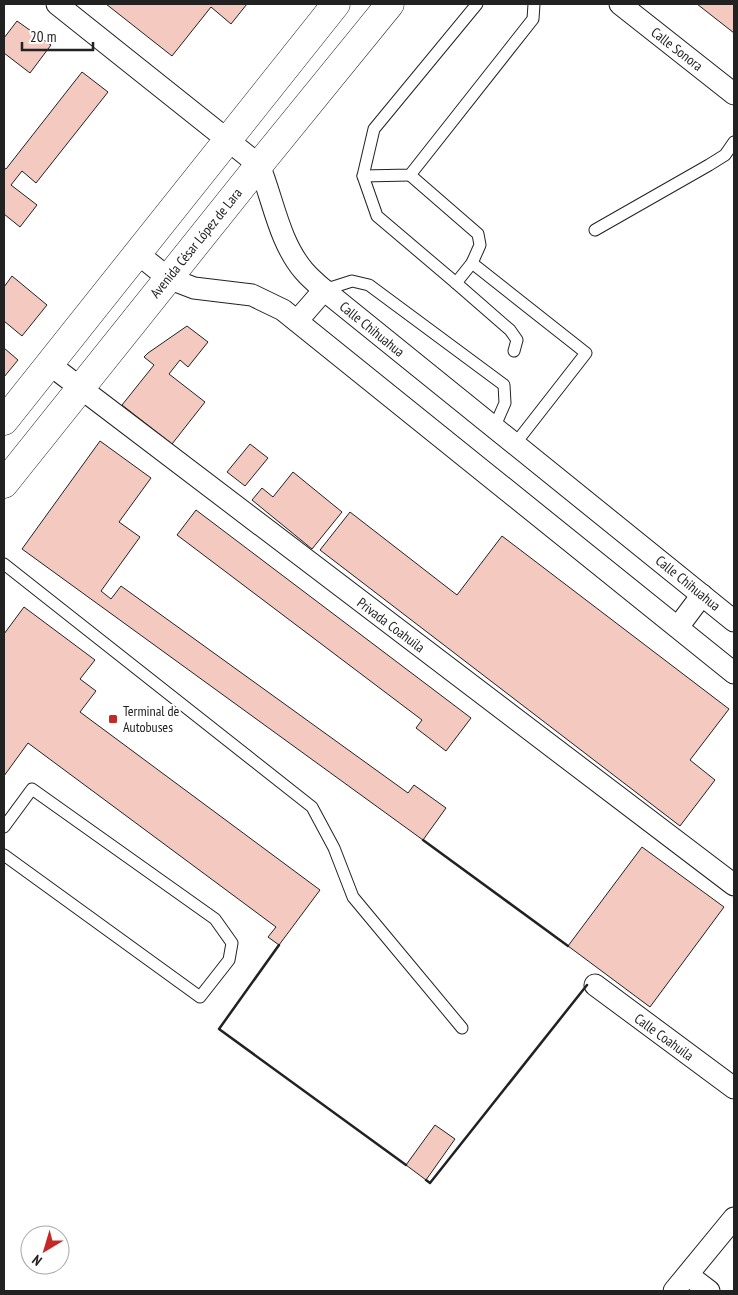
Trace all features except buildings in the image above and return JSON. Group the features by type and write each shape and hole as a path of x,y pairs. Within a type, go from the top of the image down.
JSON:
{"main road":[{"path":"4,421 336,4"},
{"name":"Avenida César López de Lara","path":"7,473 80,389 390,4"}],"street":[{"name":"Calle Chihuahua","path":"57,4 259,165 288,248 304,271 324,290 734,621"},
{"name":"Calle Sonora","path":"620,4 734,94"},
{"path":"137,253 168,278 194,288 252,295 283,310 734,673"},
{"path":"297,321 324,290"},
{"name":"Privada Coahuila","path":"49,364 734,885"},
{"path":"678,627 702,595"},
{"name":"Calle Coahuila","path":"595,985 734,1088"},
{"path":"674,1291 734,1218"},
{"path":"688,1275 709,1291"}],"lane":[{"path":"477,4 374,129 363,176 377,216 510,330 517,340 514,351"},
{"path":"410,175 533,19 534,4"},
{"path":"595,230 725,155 734,142"},
{"path":"363,176 410,175 478,234 480,245 472,263 456,283"},
{"path":"472,263 586,353 515,444"},
{"path":"324,290 352,281 369,285 504,385 505,403 494,428"},
{"path":"4,564 312,807 334,848 353,897 462,1028"},
{"path":"4,827 32,789 215,919 232,943 229,960 200,998 4,855"}],"wall":[{"path":"423,840 568,946"},
{"path":"279,945 219,1029 406,1165"},
{"path":"426,1180 430,1183 587,985"}],"place":[{"name":"Terminal de Autobuses","path":"113,719"}]}
